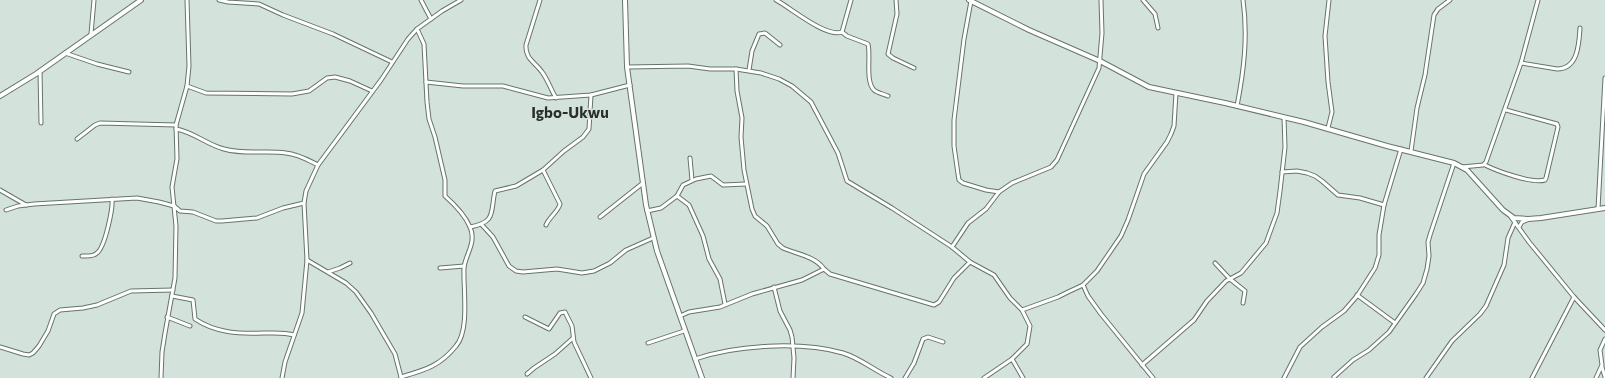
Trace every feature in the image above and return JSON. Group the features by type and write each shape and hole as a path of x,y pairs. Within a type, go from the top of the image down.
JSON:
{"main road":[{"path":"0,96 40,71 141,0"},
{"path":"625,0 627,67 647,211 653,238 702,378"},
{"path":"970,1 1029,30 1100,61 1143,84 1328,128 1454,163 1462,167 1510,215 1518,219 1564,216 1605,208"}],"street":[{"path":"91,34 94,0"},
{"path":"161,378 162,352 175,278 176,226 172,187 178,159 176,125 187,86 187,0"},
{"path":"219,0 259,4 333,34 392,62"},
{"path":"421,0 431,19"},
{"path":"282,378 285,362 302,313 307,260 304,203 306,191 318,164 372,91 404,44 417,29 461,0"},
{"path":"540,0 526,45 526,52 529,60 543,73 556,98"},
{"path":"776,0 820,27 837,33 842,32 847,36 868,44 869,76 871,86 875,91 888,96"},
{"path":"842,32 851,0"},
{"path":"896,0 896,14 888,54 914,68"},
{"path":"952,247 968,223 986,209 999,192 1012,183 1043,171 1054,164 1062,151 1083,101 1097,75 1100,61 1102,33 1101,0"},
{"path":"1143,0 1155,14 1158,28"},
{"path":"1237,106 1246,49 1246,19 1243,0"},
{"path":"1328,128 1332,112 1328,82 1325,36 1329,0"},
{"path":"1410,151 1417,108 1425,75 1434,15 1438,9 1450,0"},
{"path":"1485,165 1506,110 1521,63 1538,0"},
{"path":"970,1 954,120 954,146 958,174 959,180 963,183 986,190 999,192"},
{"path":"1521,63 1557,69 1567,67 1578,51 1580,28"},
{"path":"307,260 328,272 356,292 371,313 395,354 401,377 439,364 457,345 463,333 465,292 464,266 472,249 470,227 454,203 445,196 445,180 435,137 429,119 424,44 417,29"},
{"path":"749,70 752,51 759,34 765,33 780,45"},
{"path":"66,52 97,64 129,72"},
{"path":"627,67 688,66 710,69 749,70 779,79 792,86 812,102 838,153 847,181 952,247 970,262 994,275 1010,298 1026,316 1030,326 1027,344 1012,359 984,378"},
{"path":"736,69 737,91 742,118 741,137 746,184 755,216 772,232 778,244 783,248 816,261 830,274 934,305 939,302 954,278 970,262"},
{"path":"40,71 40,123"},
{"path":"187,86 206,93 292,94 309,91 327,78 335,77 350,81 372,91"},
{"path":"1598,210 1605,78"},
{"path":"426,82 464,86 503,86 548,98 591,95 630,85"},
{"path":"1022,310 1058,297 1083,284 1097,271 1120,236 1137,199 1144,174 1169,138 1174,126 1176,93"},
{"path":"470,227 482,225 490,216 493,209 495,191 516,186 543,170 583,137 589,129 591,95"},
{"path":"1462,167 1485,165 1516,177 1539,181 1545,180 1558,127 1557,124 1506,110"},
{"path":"1142,365 1194,320 1207,301 1226,281 1241,273 1266,244 1277,213 1285,147 1284,118"},
{"path":"77,139 100,122 176,125"},
{"path":"176,129 196,136 222,149 237,152 286,152 318,164"},
{"path":"1284,378 1300,347 1322,327 1344,311 1357,295 1378,262 1379,235 1384,205 1401,149"},
{"path":"690,158 692,180"},
{"path":"1334,377 1353,360 1369,350 1389,332 1423,283 1429,262 1428,242 1454,163"},
{"path":"543,170 560,204 558,210 551,215 546,225"},
{"path":"1282,172 1297,171 1307,173 1315,176 1338,195 1360,198 1384,205"},
{"path":"647,211 661,208 677,196 683,185 692,180 709,175 713,176 723,185 746,184"},
{"path":"600,217 642,182"},
{"path":"0,190 26,205"},
{"path":"677,196 689,205 703,236 710,259 720,279 725,304"},
{"path":"6,210 26,205 129,198 149,199 174,206 180,210 193,212 210,219 222,221 257,218 283,208 304,203"},
{"path":"82,256 94,255 101,250 112,214 112,199"},
{"path":"1510,215 1574,297 1605,330"},
{"path":"1518,227 1522,222 1528,219"},
{"path":"1426,378 1452,341 1480,314 1486,306 1504,264 1508,238 1515,222"},
{"path":"482,225 494,238 509,266 516,271 523,272 557,269 582,273 594,271 602,268 626,250 653,238"},
{"path":"328,272 340,268 350,262"},
{"path":"1215,263 1230,279 1245,291 1243,303"},
{"path":"440,268 464,266"},
{"path":"680,316 689,312 716,308 774,287 802,280 824,269"},
{"path":"1083,284 1092,302 1153,378"},
{"path":"774,287 780,311 790,330 794,347 793,378"},
{"path":"0,347 29,355 34,353 39,346 48,331 54,314 60,310 97,305 130,291 173,290"},
{"path":"1357,295 1395,323"},
{"path":"172,296 193,300 195,319 219,331 230,333 285,333 294,335"},
{"path":"1532,378 1574,297"},
{"path":"524,317 549,329 560,313 565,312 572,326 573,338 591,378"},
{"path":"167,317 190,326"},
{"path":"648,343 684,330"},
{"path":"528,374 534,368 555,354 573,338"},
{"path":"905,378 914,362 923,339 928,338 944,342"},
{"path":"1605,339 1600,350 1605,377"},
{"path":"695,359 718,352 741,348 794,347 843,353 891,378"},
{"path":"1012,359 1023,378"},
{"path":"1596,378 1602,365"}],"district":[{"name":"Igbo-Ukwu","path":"570,113"}]}
